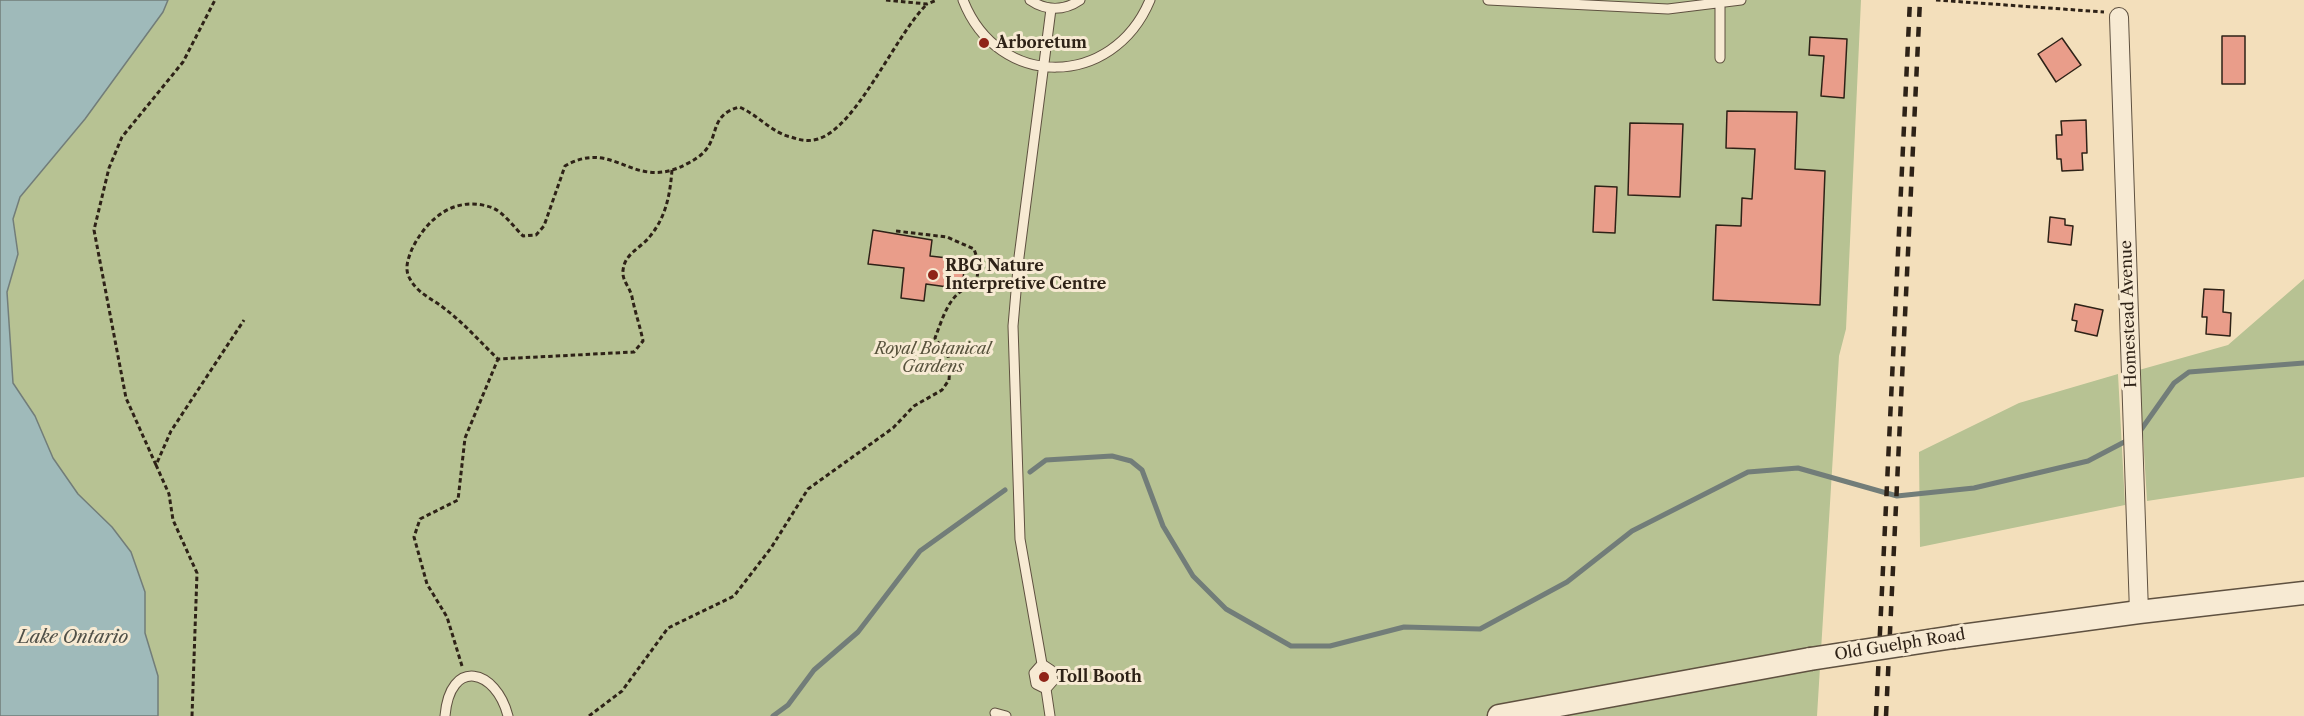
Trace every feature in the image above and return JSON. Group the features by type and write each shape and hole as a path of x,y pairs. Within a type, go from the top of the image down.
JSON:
{"street":[{"name":"Homestead Avenue","path":"2119,17 2139,612"},
{"name":"Old Guelph Road","path":"1499,716 1810,659 2139,612 2304,593"}],"lane":[{"path":"963,0 970,18 989,42 1014,58 1042,67 1080,65 1103,56 1132,32 1150,0"},
{"path":"1030,0 1051,9 1063,8 1080,0"},
{"path":"1488,0 1668,9 1741,0"},
{"path":"1720,1 1720,58"},
{"path":"1050,716 1046,689 1036,684 1034,673 1042,664 1020,539 1013,326 1042,67 1051,9"},
{"path":"445,716 447,694 459,679 472,676 490,683 504,701 508,716"},
{"path":"995,713 1006,716"}],"path":[{"path":"192,716 197,573 173,520 169,494 126,398 94,230 109,168 122,137 183,62 215,0"},
{"path":"886,0 927,4 937,0"},
{"path":"1936,0 2103,11 2119,17"},
{"path":"672,170 665,213 650,237 631,254 625,263 624,279 632,295 643,341 634,352 498,359 445,309 421,293 409,279 406,262 421,230 437,215 449,208 477,204 495,209 523,236 536,235 544,226 565,166 589,155 601,156 642,171 672,170 705,152 719,118 739,107 787,137 808,141 820,138 854,111 897,41 927,4"},
{"path":"896,231 947,237 974,249 979,264 976,285"},
{"path":"589,716 622,691 668,628 734,596 771,548 808,489 893,428 914,406 942,390 949,380 950,366 948,356 935,338 945,307 962,291 976,285 1017,290"},
{"path":"156,465 171,431 244,320"},
{"path":"465,678 447,617 427,584 414,537 420,519 458,500 465,438 498,359"}],"green space":[{"name":"Royal Botanical Gardens","path":"168,0 1861,0 1846,329 1839,356 1817,716 158,716 158,676 145,633 145,592 131,552 112,527 78,494 53,458 35,416 13,383 7,292 18,254 13,219 20,197 85,119 163,12"},
{"path":"2304,279 2304,477 2147,501 2139,370 2228,345"},
{"path":"2118,374 2125,505 1920,547 1919,452 2019,403"}],"water":[{"name":"Lake Ontario","path":"0,0 168,0 163,12 85,119 20,197 13,219 18,254 7,292 13,383 35,416 53,458 78,494 112,527 131,552 145,592 145,633 158,676 158,716 0,716"}],"building":[{"path":"2222,36 2245,36 2245,84 2222,84"},
{"path":"1810,37 1847,39 1844,98 1821,96 1824,56 1809,55"},
{"path":"2062,38 2081,65 2056,82 2038,54"},
{"path":"1727,111 1797,112 1795,169 1825,171 1820,305 1713,300 1716,225 1741,226 1742,198 1752,199 1755,149 1726,148"},
{"path":"2086,120 2087,153 2082,153 2083,170 2062,171 2061,159 2057,159 2056,135 2062,135 2061,121"},
{"path":"1630,123 1683,124 1680,197 1628,195"},
{"path":"1595,186 1617,187 1615,233 1593,232"},
{"path":"2050,217 2065,219 2065,225 2073,226 2071,245 2048,242"},
{"name":"RBG Nature Interpretive Centre","path":"873,230 932,240 930,256 965,260 962,289 926,284 924,301 901,298 904,268 868,264"},
{"path":"2204,289 2224,290 2223,312 2231,313 2230,336 2206,334 2207,317 2202,317"},
{"path":"2075,304 2103,310 2097,336 2075,331 2077,321 2072,320"}],"waterway":[{"path":"2138,434 2174,383 2189,372 2304,363"},
{"path":"1030,472 1046,460 1112,456 1131,461 1142,470 1163,526 1193,576 1226,609 1291,646 1330,646 1404,627 1480,629 1567,582 1632,531 1748,472 1798,468 1897,496 1974,488 2088,461 2130,439"},
{"path":"773,716 788,705 814,670 858,632 920,551 1005,490"}],"railway":[{"path":"1876,716 1910,0"},
{"path":"1886,716 1920,0"}],"place":[{"name":"Arboretum","path":"984,43"},
{"name":"RBG Nature Interpretive Centre","path":"933,275"},
{"name":"Toll Booth","path":"1044,677"}]}
